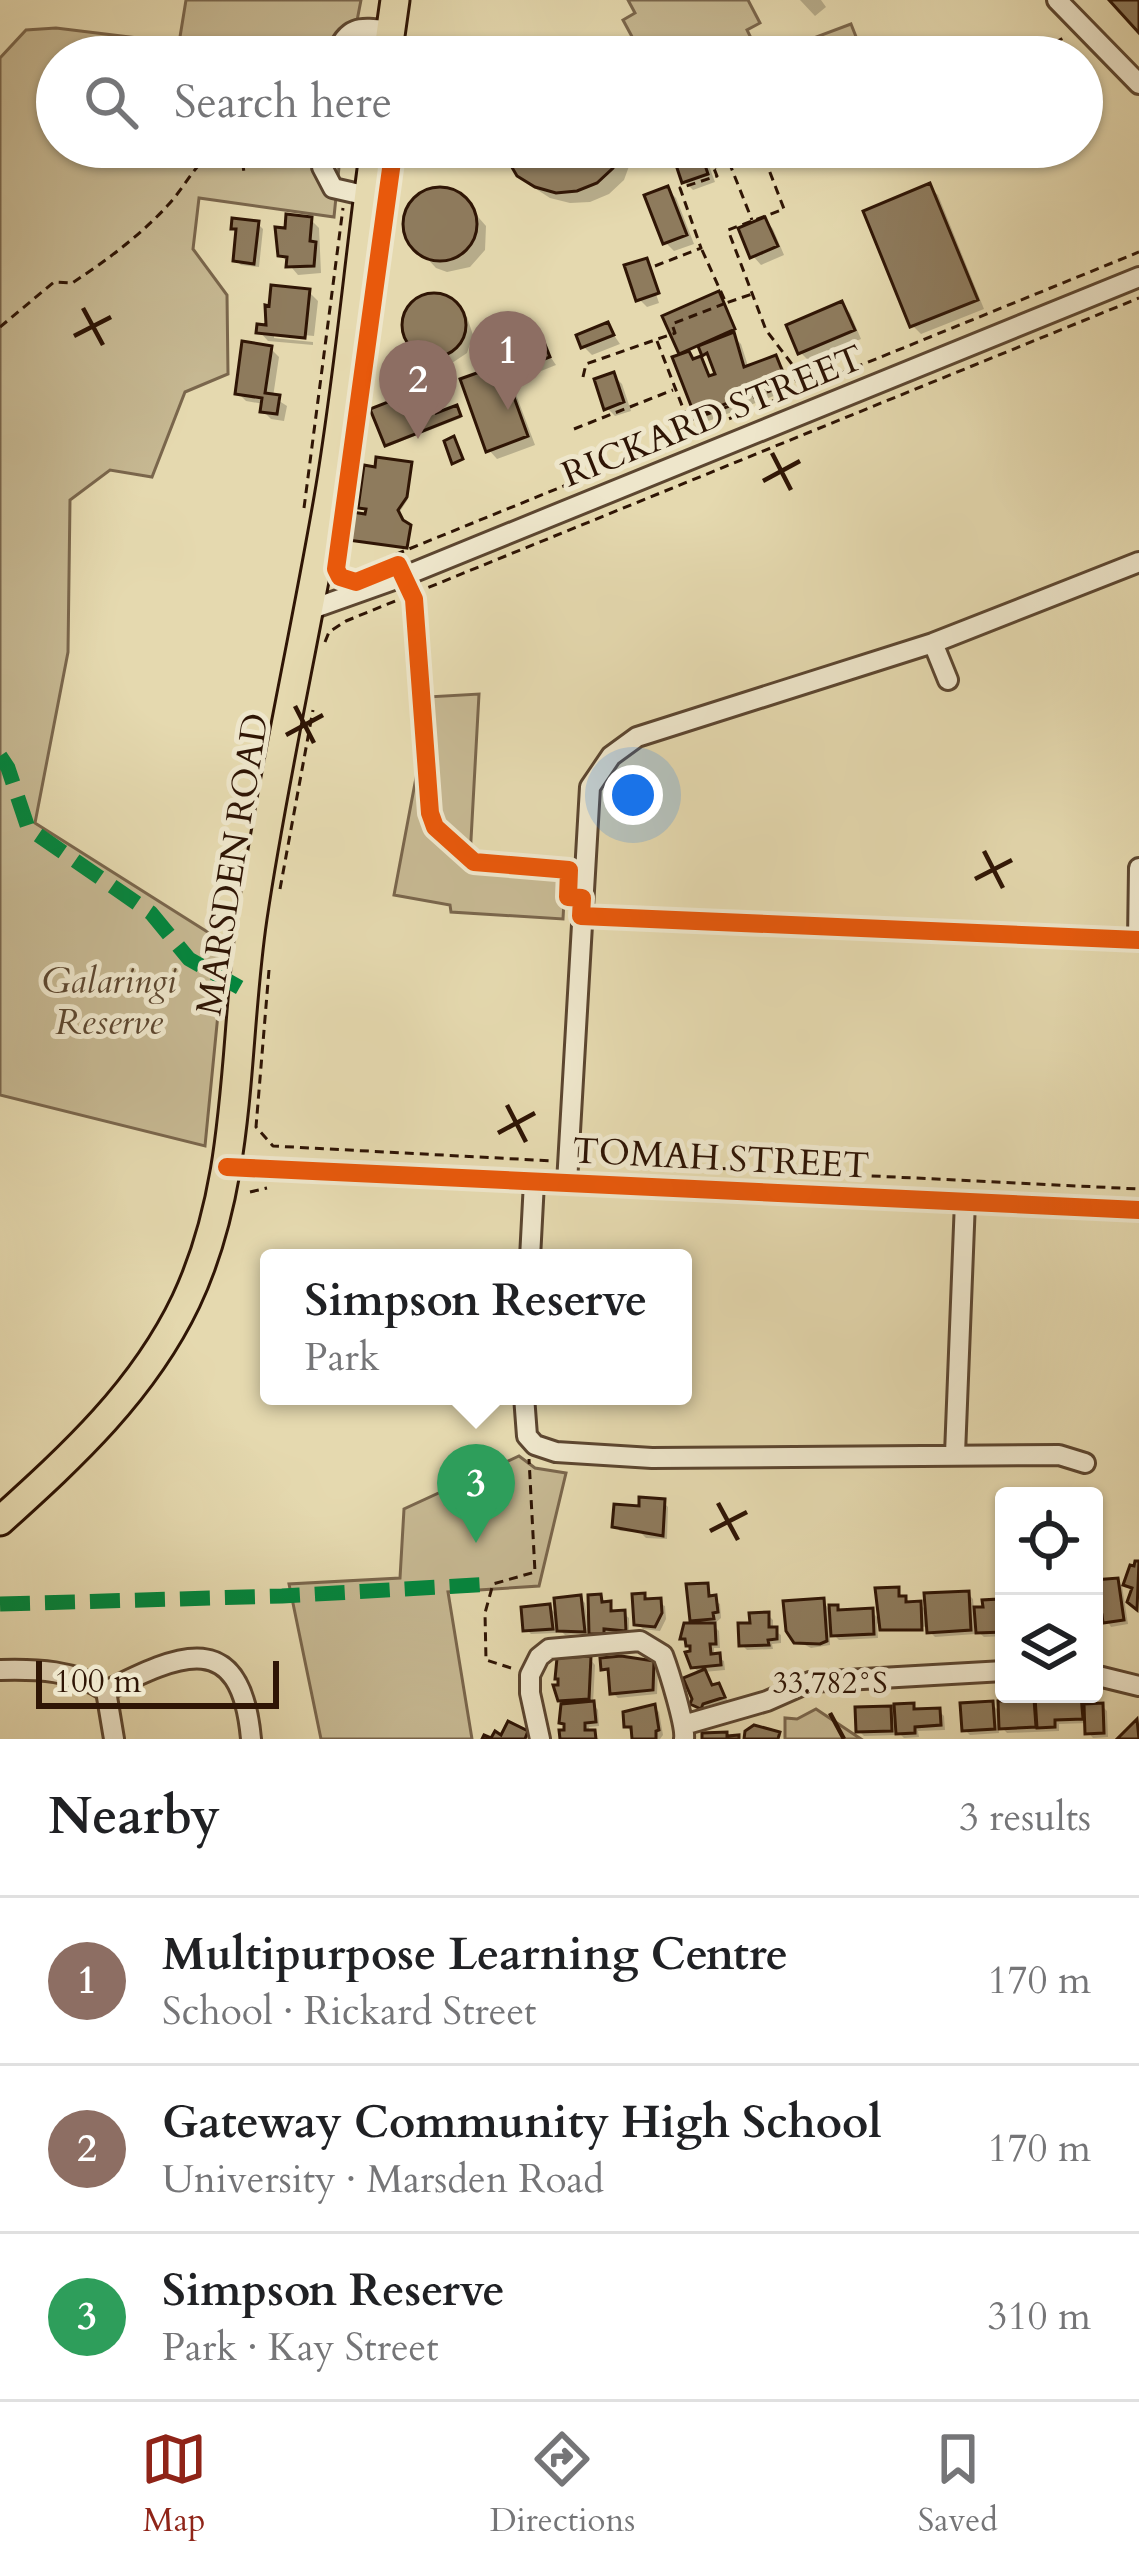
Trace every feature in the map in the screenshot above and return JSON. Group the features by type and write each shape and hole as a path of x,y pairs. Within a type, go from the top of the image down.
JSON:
{"highway":[{"name":"MARSDEN ROAD","path":"0,1521 128,1397 186,1301 206,1252 227,1167 252,921 336,451 357,195 367,168"}],"street":[{"path":"1058,0 1093,36"},
{"path":"345,36 393,19"},
{"path":"1103,47 1139,84"},
{"path":"322,168 326,180 357,195"},
{"name":"RICKARD STREET","path":"309,610 404,579 1139,278"},
{"path":"566,1183 590,787 598,770 622,746 661,729 933,643 1139,562"},
{"path":"933,643 948,680"},
{"path":"581,916 1138,940 1139,868"},
{"name":"TOMAH STREET","path":"227,1167 1139,1210"},
{"path":"530,1249 534,1182"},
{"path":"955,1454 964,1201"},
{"path":"525,1405 527,1436 556,1452 652,1458 1060,1455 1085,1463"},
{"path":"540,1739 530,1675 538,1657 561,1645 649,1644 663,1655 686,1732 810,1682 995,1672"},
{"path":"106,1690 176,1658 213,1662 239,1685 250,1739"},
{"path":"0,1670 56,1672 92,1681 106,1690 114,1739"},
{"path":"1103,1676 1138,1682"}],"path":[{"path":"1067,36 1081,24"},
{"path":"0,327 54,282 72,283 146,225 196,168"},
{"path":"243,168 244,172"},
{"path":"714,168 717,176 680,188 726,303"},
{"path":"732,168 752,221"},
{"path":"770,168 784,209 728,230 766,330 809,386"},
{"path":"302,516 357,195"},
{"path":"655,266 701,248"},
{"path":"583,377 586,364 675,333 672,324 752,294"},
{"path":"656,340 688,421 802,378"},
{"path":"574,429 675,390"},
{"path":"738,404 742,414"},
{"path":"340,546 336,569 340,578 404,579 417,622"},
{"path":"250,1192 270,1187"},
{"path":"527,1436 535,1572 494,1584 485,1612 486,1660 530,1675"}],"green space":[{"name":"Galaringi Reserve","path":"186,0 361,0 354,36 180,36"},
{"path":"628,0 748,0 760,23 747,30 750,36 632,36 623,20 635,13"},
{"path":"851,24 856,36 819,36"},
{"name":"Galaringi Reserve","path":"56,28 122,36 36,36 36,168 339,168 334,217 199,198 193,249 227,295 228,374 185,392 152,477 110,470 70,500 68,652 35,823 225,943 205,1146 0,1095 0,58 26,30"},
{"path":"418,596 428,697 479,694 470,858 566,865 563,919 451,912 450,905 394,895 421,751 407,599"},
{"path":"519,1456 535,1468 566,1473 539,1586 448,1592 472,1739 321,1739 289,1584 400,1578 404,1509"},
{"path":"816,1709 861,1739 785,1739 785,1718 797,1719"}],"building":[{"path":"1109,0 1139,0 1139,33"},
{"path":"512,168 613,168 597,183 556,193 517,176"},
{"path":"677,168 706,168 708,174 682,183"},
{"path":"930,183 978,300 910,327 863,211"},
{"path":"668,186 687,235 663,244 644,195"},
{"path":"440,187 454,189 466,198 475,210 475,238 466,250 454,259 440,261 426,259 414,250 405,238 403,224 405,210 414,198 426,189"},
{"path":"286,214 312,217 314,266 286,267 287,257 278,256 275,227 285,228"},
{"path":"765,217 778,246 750,258 738,228"},
{"path":"232,218 259,221 254,264 233,261 236,229 231,229"},
{"path":"647,258 659,293 636,301 624,265"},
{"path":"271,285 310,289 305,338 256,333 257,324 266,325"},
{"path":"719,291 735,329 679,354 662,316"},
{"path":"434,293 456,303 466,325 456,347 434,357 412,347 402,325 412,303"},
{"path":"842,301 855,330 798,354 786,325"},
{"path":"608,322 614,335 581,348 576,335"},
{"path":"734,332 744,367 776,355 786,380 695,416 672,357 689,351 693,359 701,356 709,376 715,374 707,353 702,356 698,346"},
{"path":"242,341 272,346 265,393 280,395 277,414 260,412 262,398 235,394"},
{"path":"544,342 550,357 515,370 509,356"},
{"path":"502,364 528,436 486,452 460,379"},
{"path":"614,372 624,402 604,410 594,379"},
{"path":"431,385 435,397 423,402 427,412 457,405 461,416 385,446 370,409"},
{"path":"454,436 463,459 452,464 444,441"},
{"path":"376,457 412,462 407,497 398,510 411,525 407,548 348,540 352,512 365,514 366,509 358,508 364,465 375,467"},
{"path":"639,1497 665,1499 663,1536 612,1527 614,1504 639,1506"},
{"path":"1139,1561 1137,1610 1127,1602 1132,1588 1123,1585"},
{"path":"1118,1578 1124,1620 1103,1623 1103,1579"},
{"path":"708,1583 709,1596 716,1595 718,1612 713,1613 714,1619 690,1621 686,1584"},
{"path":"899,1587 899,1596 906,1596 906,1602 921,1601 922,1630 880,1630 875,1588"},
{"path":"969,1591 971,1630 927,1633 924,1593"},
{"path":"645,1593 645,1599 661,1598 662,1613 655,1627 634,1625 632,1594"},
{"path":"601,1594 602,1602 611,1601 611,1611 625,1610 626,1631 604,1629 604,1634 589,1634 588,1595"},
{"path":"581,1595 585,1632 557,1631 554,1598"},
{"path":"824,1598 827,1641 794,1643 786,1631 783,1601"},
{"path":"995,1599 995,1632 976,1633 974,1607 983,1607 982,1600"},
{"path":"550,1604 553,1629 523,1631 521,1607"},
{"path":"829,1605 838,1605 838,1610 873,1608 874,1634 831,1636"},
{"path":"769,1612 769,1627 777,1627 777,1639 768,1640 769,1645 739,1646 738,1623 750,1623 749,1613"},
{"path":"684,1623 715,1623 716,1644 710,1644 711,1654 720,1653 721,1665 691,1668 685,1652 690,1646 680,1639"},
{"path":"591,1656 589,1699 558,1701 553,1685 558,1685 557,1658"},
{"path":"600,1658 654,1661 653,1690 610,1694 608,1669 601,1670"},
{"path":"705,1669 712,1685 719,1683 725,1697 701,1709 690,1704 683,1678"},
{"path":"594,1701 596,1722 585,1723 585,1730 595,1730 596,1739 560,1739 559,1730 564,1730 559,1723 561,1704"},
{"path":"993,1701 995,1729 962,1731 960,1703"},
{"path":"914,1703 914,1709 940,1708 941,1725 896,1734 894,1704"},
{"path":"998,1703 1034,1703 1036,1727 999,1729"},
{"path":"1035,1703 1082,1703 1083,1719 1055,1720 1055,1727 1037,1728"},
{"path":"1103,1703 1104,1733 1085,1734 1084,1704"},
{"path":"655,1704 656,1739 632,1739 631,1727 624,1727 623,1712"},
{"path":"891,1706 892,1731 856,1732 855,1707"},
{"path":"1137,1719 1139,1739 1117,1739"},
{"path":"508,1721 528,1731 525,1739 482,1739 484,1735 491,1738 495,1731 501,1735"},
{"path":"754,1725 780,1732 778,1739 744,1739 745,1731"},
{"path":"727,1732 739,1739 702,1739 702,1733"}],"marked path":[{"path":"0,756 28,828 151,913 189,959 244,990"},
{"path":"0,1604 493,1584"}],"cycle path":[{"path":"391,168 336,569 340,577 356,582 398,565 414,599 430,813 435,827 474,862 569,870 568,897 582,898 581,916 1139,940"},
{"path":"227,1167 1139,1210"}],"place":[{"name":"Multipurpose Learning Centre","path":"508,410"},
{"name":"Gateway Community High School","path":"418,439"},
{"name":"Simpson Reserve","path":"476,1543"}]}
